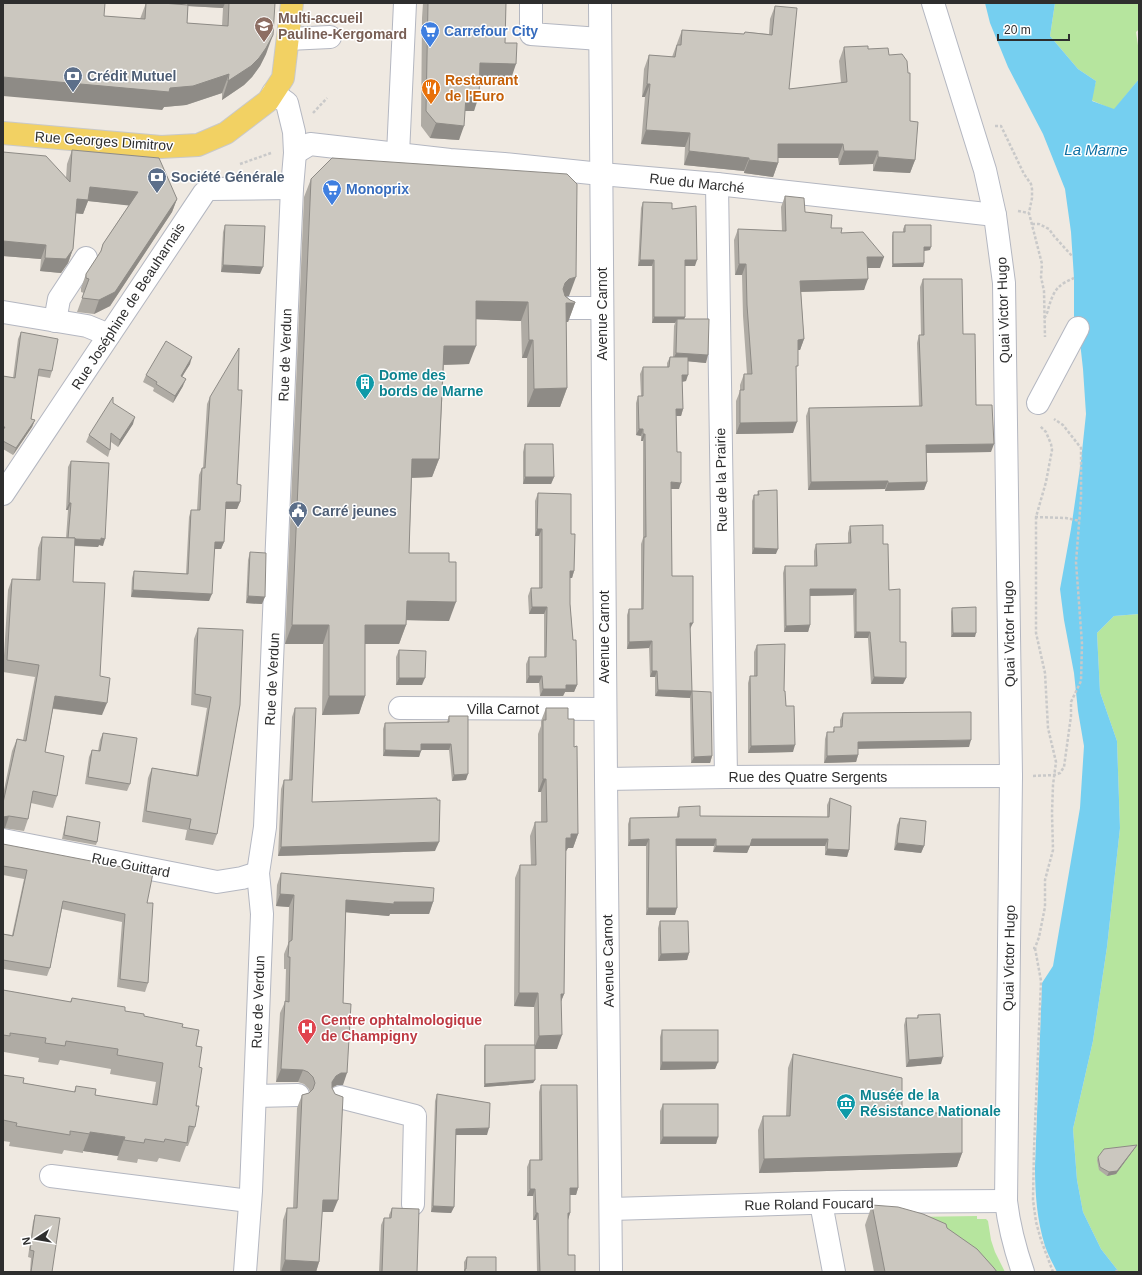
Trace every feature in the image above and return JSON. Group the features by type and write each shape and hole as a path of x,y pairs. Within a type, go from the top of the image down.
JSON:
{"main road":[{"name":"Rue Georges Dimitrov","path":"3,133 161,147 198,145 226,133 268,101 282,78 292,3"}],"street":[{"path":"398,154 405,3"},
{"path":"531,3 531,34 600,39"},
{"name":"Avenue Carnot","path":"600,3 611,1272"},
{"name":"Quai Victor Hugo","path":"933,3 985,170 1005,213 1004,283 1020,776 1006,1201 1014,1247 1023,1272"},
{"path":"288,39 330,37"},
{"name":"Rue de Verdun","path":"245,1272 255,1096 262,914 258,874 265,827 295,143 287,103 273,94"},
{"name":"Rue du Marché","path":"295,143 1005,213"},
{"name":"Rue de la Prairie","path":"716,184 726,776"},
{"name":"Rue Joséphine de Beauharnais","path":"3,494 196,204 209,188 292,188"},
{"path":"55,321 59,299 86,258"},
{"path":"569,308 602,315"},
{"path":"3,312 87,326 109,335"},
{"path":"1038,403 1078,328"},
{"name":"Villa Carnot","path":"400,708 605,709"},
{"name":"Rue des Quatre Sergents","path":"606,779 726,776 1020,776"},
{"name":"Rue Guittard","path":"3,840 217,882 258,874"},
{"path":"255,1096 298,1095"},
{"path":"340,1097 415,1116 413,1204"},
{"path":"51,1176 249,1201"},
{"name":"Rue Roland Foucard","path":"611,1209 820,1203 1006,1201"},
{"path":"820,1203 830,1246 834,1272"}],"path":[{"path":"233,166 240,165 295,143 327,98"},
{"path":"991,127 1001,126 1024,174 1031,184 1032,198 1029,213 1042,264 1041,278 1044,292 1045,341"},
{"path":"1005,213 1029,213"},
{"path":"1032,224 1039,224 1049,229 1072,256"},
{"path":"1044,318 1047,315 1050,303 1058,287 1074,278"},
{"path":"1020,776 1054,775 1060,773 1064,767 1071,716 1071,702 1081,681 1082,644 1076,562 1080,521 1081,448 1063,425 1049,416 1038,403"},
{"path":"1038,403 1038,420 1051,444 1052,450 1046,482 1036,517 1036,633 1045,673 1048,728 1056,762 1052,813 1053,850 1045,880 1044,907 1039,937 1035,948 1041,980 1033,1200 1036,1222 1053,1272"},
{"path":"1036,517 1066,518 1080,521"},
{"path":"1029,948 1035,948"}],"green space":[{"path":"1055,3 1139,3 1139,29 1136,32 1139,52 1139,79 1114,110 1091,100 1096,81 1078,69 1050,36"},
{"path":"1139,614 1139,1272 1119,1272 1101,1249 1083,1212 1077,1180 1073,1129 1093,1041 1107,947 1120,828 1117,741 1100,692 1097,633 1114,616"},
{"path":"977,1216 977,1219 986,1219 988,1221 991,1240 995,1252 1005,1272 973,1272 912,1217"}],"water":[{"name":"La Marne","path":"985,3 1055,3 1050,36 1078,69 1096,81 1092,101 1114,109 1139,79 1139,614 1114,616 1097,633 1100,692 1117,741 1120,828 1107,947 1093,1041 1073,1129 1077,1180 1083,1212 1101,1249 1119,1272 1057,1272 1045,1246 1037,1207 1035,1167 1042,983 1053,966 1080,808 1084,746 1060,589 1071,529 1086,414 1080,342 1074,319 1074,278 1071,232 1065,189 1043,134 1008,67 990,23"}],"building":[{"path":"3,3 105,3 104,16 145,19 146,3 188,5 187,23 228,26 229,3 275,3 273,35 259,58 251,66 228,81 229,74 193,86 170,88 169,92 3,77"},
{"path":"428,3 506,3 505,43 517,43 516,64 480,63 479,96 466,96 464,126 436,123 426,111"},
{"path":"775,6 797,8 789,89 847,82 844,47 868,46 868,49 888,48 889,55 902,54 907,61 908,73 910,73 910,121 918,122 915,160 878,157 878,151 844,151 843,144 778,144 778,163 749,160 749,158 689,151 690,133 646,130 650,84 647,84 649,55 675,57 677,45 681,45 682,30 744,34 745,32 772,35"},
{"path":"72,150 159,158 177,199 115,292 99,300 82,298 89,279 86,278 86,274 101,251 103,244 138,192 90,187 88,200 77,199 73,249 66,259 45,258 46,245 3,241 3,152 46,156 70,182"},
{"name":"Dome des bords de Marne","path":"332,158 567,174 577,184 576,277 569,279 565,283 563,289 565,296 575,302 566,303 567,388 534,389 533,340 529,340 528,302 476,301 476,346 444,346 439,459 412,459 409,553 449,553 449,562 456,562 456,602 407,601 406,625 365,625 365,696 329,696 329,625 292,625 311,179"},
{"path":"785,196 804,198 805,212 832,215 831,228 842,228 841,233 863,232 884,257 867,257 868,279 800,281 804,339 798,340 798,366 796,366 797,422 740,423 740,390 744,390 744,374 752,374 747,305 746,264 739,264 738,229 786,231"},
{"path":"643,202 672,203 672,209 696,206 697,260 685,260 685,317 654,317 654,260 640,260"},
{"path":"225,225 265,226 263,267 223,265"},
{"path":"905,225 931,225 931,247 924,247 924,263 893,264 893,232 905,232"},
{"path":"923,279 962,279 963,334 975,334 976,405 992,405 994,444 926,445 927,482 811,482 809,408 922,406 919,335 924,335"},
{"path":"677,319 709,319 708,355 676,353"},
{"path":"21,332 58,339 52,371 39,369 31,419 35,420 16,448 3,441 3,430 5,427 3,427 3,376 15,378"},
{"path":"166,341 192,357 181,376 186,379 175,396 156,384 157,382 146,375"},
{"path":"239,348 238,390 242,390 237,484 241,485 240,502 226,502 224,542 215,542 212,594 133,590 134,571 188,574 191,510 200,510 202,468 205,468 210,397"},
{"path":"670,357 688,357 688,375 682,375 683,409 676,409 677,452 681,452 681,483 671,482 672,576 693,576 693,623 690,623 692,691 658,690 657,671 652,671 652,641 629,642 629,609 643,609 644,537 646,537 645,434 643,434 643,429 639,429 638,396 643,396 643,367 669,367"},
{"path":"113,397 113,403 135,417 120,440 111,433 110,450 89,435"},
{"path":"525,444 553,444 554,477 525,477"},
{"path":"71,461 109,463 105,539 68,538 71,503 69,503"},
{"path":"777,490 778,549 754,548 754,495 759,495 758,491"},
{"path":"538,493 571,494 571,534 575,534 574,571 570,571 570,604 573,640 576,640 577,685 566,685 566,689 543,689 542,676 529,676 529,657 546,657 547,607 532,607 531,588 542,588 542,529 537,529"},
{"path":"883,525 883,544 888,544 889,590 900,589 900,642 906,642 906,678 874,677 870,632 856,632 856,589 810,589 810,625 786,626 785,566 817,566 816,544 851,543 850,526"},
{"path":"42,537 75,538 73,582 105,583 100,676 110,678 107,703 55,696 45,752 64,756 57,796 33,791 28,819 9,816 3,817 3,803 17,739 26,741 39,665 7,660 12,579 40,580"},
{"path":"250,552 266,553 265,597 248,596"},
{"path":"976,607 976,633 953,633 952,608"},
{"path":"198,628 243,630 240,705 217,834 189,829 191,819 146,811 152,768 198,776 211,697 195,694"},
{"path":"785,644 784,691 786,706 794,706 795,745 751,746 750,676 757,676 757,645"},
{"path":"399,650 426,651 425,678 399,678"},
{"path":"692,691 711,692 712,756 694,757"},
{"path":"295,708 316,708 312,802 437,798 437,800 440,800 439,842 281,847 284,780 292,780"},
{"path":"546,708 568,708 568,719 574,719 574,747 577,746 578,834 571,834 571,838 566,838 564,994 561,994 562,1035 539,1036 538,993 519,993 520,865 536,865 535,822 547,822 546,779 543,779 543,720 546,720"},
{"path":"971,712 971,740 858,742 858,755 827,756 827,732 834,732 834,727 842,727 843,713"},
{"path":"449,716 468,716 468,774 454,775 451,744 421,744 421,751 385,750 385,723 449,722"},
{"path":"103,733 137,738 130,784 88,777 92,750 100,751"},
{"path":"830,798 851,806 849,850 827,849 828,839 752,839 750,846 716,846 716,839 676,839 677,908 648,908 649,839 630,840 630,818 679,817 679,807 700,806 700,816 829,817"},
{"path":"67,816 100,822 97,842 64,835"},
{"path":"900,818 926,821 924,846 897,843"},
{"path":"3,844 153,873 147,903 153,903 148,983 120,979 125,914 63,901 50,968 3,960 3,934 13,936 27,870 3,866"},
{"path":"281,873 434,888 433,902 394,902 394,904 346,900 343,1003 351,1004 347,1073 341,1073 336,1076 332,1082 332,1088 335,1094 343,1097 338,1200 323,1200 319,1262 285,1260 287,1208 297,1208 302,1095 309,1093 313,1089 315,1083 313,1077 308,1072 303,1070 281,1069 285,1001 289,1002 290,957 288,957 289,942 292,940 294,895 280,894"},
{"path":"660,921 688,921 689,953 661,954"},
{"path":"3,990 71,1002 72,998 125,1007 125,1011 144,1014 144,1016 183,1024 182,1027 199,1030 196,1046 202,1047 199,1067 202,1068 196,1106 199,1106 195,1127 189,1126 187,1143 165,1139 164,1142 145,1139 144,1143 124,1140 125,1137 90,1132 90,1134 70,1131 70,1135 16,1126 17,1123 3,1120 3,1075 24,1078 23,1083 75,1092 76,1086 96,1089 95,1095 157,1105 163,1063 117,1055 118,1049 66,1041 65,1046 45,1043 46,1038 10,1033 10,1036 3,1035"},
{"path":"940,1014 943,1057 909,1060 906,1018 918,1018 918,1015"},
{"path":"662,1030 718,1030 718,1062 662,1062"},
{"path":"485,1045 535,1045 535,1080 485,1084"},
{"name":"Musée de la Résistance Nationale","path":"793,1054 902,1078 902,1113 962,1113 962,1153 764,1159 763,1116 790,1116"},
{"path":"541,1085 577,1085 578,1188 570,1188 570,1213 568,1213 568,1255 575,1255 575,1272 540,1272 538,1213 536,1213 535,1189 530,1189 530,1160 542,1160"},
{"path":"437,1094 490,1103 489,1128 456,1129 454,1207 433,1206"},
{"path":"663,1104 718,1104 718,1137 663,1137"},
{"path":"1137,1145 1117,1171 1109,1172 1100,1167 1098,1157 1104,1149"},
{"path":"872,1205 898,1207 923,1214 946,1224 947,1228 977,1249 997,1272 885,1272"},
{"path":"392,1208 419,1209 417,1272 382,1272 384,1218 391,1218"},
{"path":"35,1215 60,1218 52,1272 31,1272 34,1251 30,1250"},
{"path":"467,1257 496,1257 496,1272 465,1272"}],"place":[{"name":"Multi-accueil Pauline-Kergomard","path":"264,43"},
{"name":"Carrefour City","path":"430,48"},
{"name":"Crédit Mutuel","path":"73,93"},
{"name":"Restaurant de l'Euro","path":"431,105"},
{"name":"Société Générale","path":"157,194"},
{"name":"Monoprix","path":"332,206"},
{"name":"Dome des bords de Marne","path":"365,400"},
{"name":"Carré jeunes","path":"298,528"},
{"name":"Centre ophtalmologique de Champigny","path":"307,1045"},
{"name":"Musée de la Résistance Nationale","path":"846,1120"}]}
